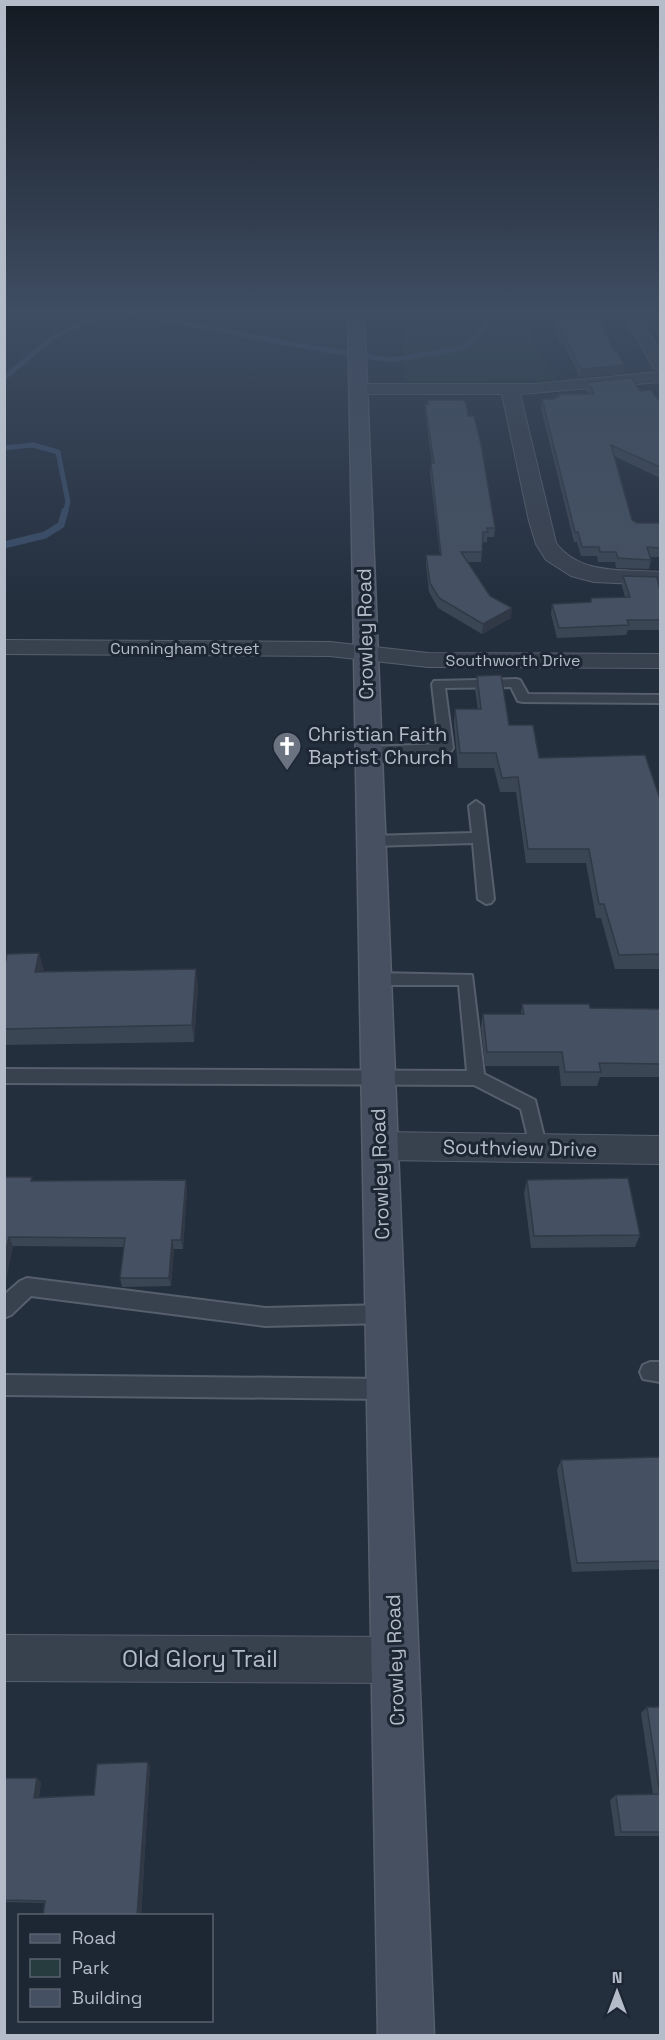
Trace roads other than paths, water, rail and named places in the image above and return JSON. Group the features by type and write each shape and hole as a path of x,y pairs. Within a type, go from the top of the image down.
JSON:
{"main road":[{"name":"Crowley Road","path":"359,407 406,2036"}],"street":[{"path":"514,407 538,521 554,555 579,571 594,575 660,578"},
{"name":"Cunningham Street","path":"4,647 365,651"},
{"name":"Southworth Drive","path":"365,651 428,660 660,661"},
{"name":"Southview Drive","path":"380,1146 660,1150"},
{"name":"Old Glory Trail","path":"4,1658 395,1660"}],"lane":[{"path":"368,751 446,748 438,684 516,683 523,698 660,699"},
{"path":"476,806 486,899"},
{"path":"371,841 479,838"},
{"path":"375,979 466,979 476,1078"},
{"path":"4,1076 476,1078 529,1105 537,1149"},
{"path":"4,1309 27,1287 226,1314 265,1317 385,1314"},
{"path":"4,1385 387,1389"}],"waterway":[{"path":"4,448 33,445 58,452 68,502 65,513"},
{"path":"4,545 45,535 61,525 65,511"}],"place":[{"name":"Christian Faith Baptist Church","path":"287,772"}]}
